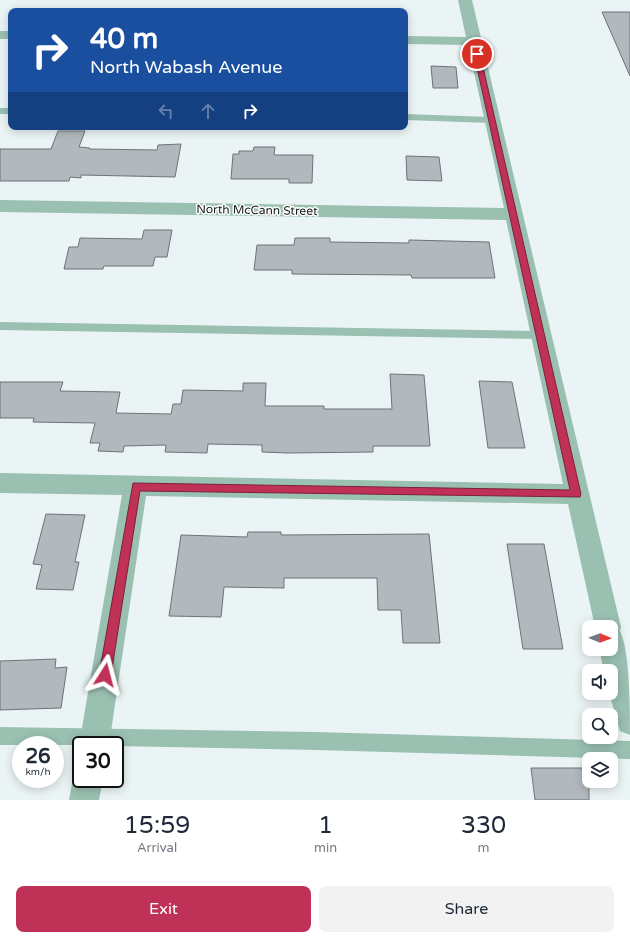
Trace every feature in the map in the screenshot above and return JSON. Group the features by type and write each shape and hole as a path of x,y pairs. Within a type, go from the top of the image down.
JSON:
{"street":[{"path":"465,0 576,494 606,620"},
{"path":"408,40 474,41"},
{"name":"North McCann Street","path":"0,206 514,214"},
{"path":"0,483 576,494"},
{"path":"95,736 136,486"},
{"path":"615,656 630,721"},
{"path":"84,800 86,788"}],"lane":[{"path":"408,117 492,120"},
{"path":"0,326 541,335"},
{"path":"0,736 72,740"},
{"path":"124,741 316,740 630,750"}],"building":[{"path":"602,12 630,12 630,76"},
{"path":"431,66 456,67 458,88 433,88"},
{"path":"58,131 85,131 79,147 90,148 89,149 157,150 158,145 181,144 175,177 81,175 81,178 70,177 69,181 0,181 0,149 51,149"},
{"path":"254,147 275,147 274,155 313,155 312,183 289,183 289,179 231,179 233,154 239,154 239,151 253,151"},
{"path":"406,156 439,157 442,181 407,180"},
{"path":"144,230 172,230 167,257 155,257 153,266 104,266 103,269 64,269 69,247 78,247 80,238 142,239"},
{"path":"295,238 330,238 330,242 409,243 409,240 489,242 495,278 412,278 411,275 292,274 292,270 254,270 257,245 294,245"},
{"path":"390,374 424,375 430,446 373,446 373,452 288,453 262,452 262,445 208,444 207,453 165,452 166,445 124,446 123,452 98,451 100,443 90,443 95,423 33,422 34,418 0,418 0,382 63,382 60,391 120,392 116,413 171,414 173,404 181,404 183,390 243,391 243,383 266,383 265,406 324,406 324,409 392,409"},
{"path":"479,381 512,382 525,448 488,448"},
{"path":"46,514 85,515 75,562 79,562 73,590 36,589 42,565 33,564"},
{"path":"248,532 281,532 281,535 429,534 440,643 403,643 401,610 378,610 377,578 284,578 284,588 224,587 221,617 169,616 181,535 247,537"},
{"path":"507,544 544,544 563,649 523,649"},
{"path":"56,659 55,668 67,667 61,708 0,710 0,661"},
{"path":"531,768 582,768 582,788 589,788 589,800 535,800"}],"route":[{"path":"105,675 136,486 576,494 477,54"}]}
